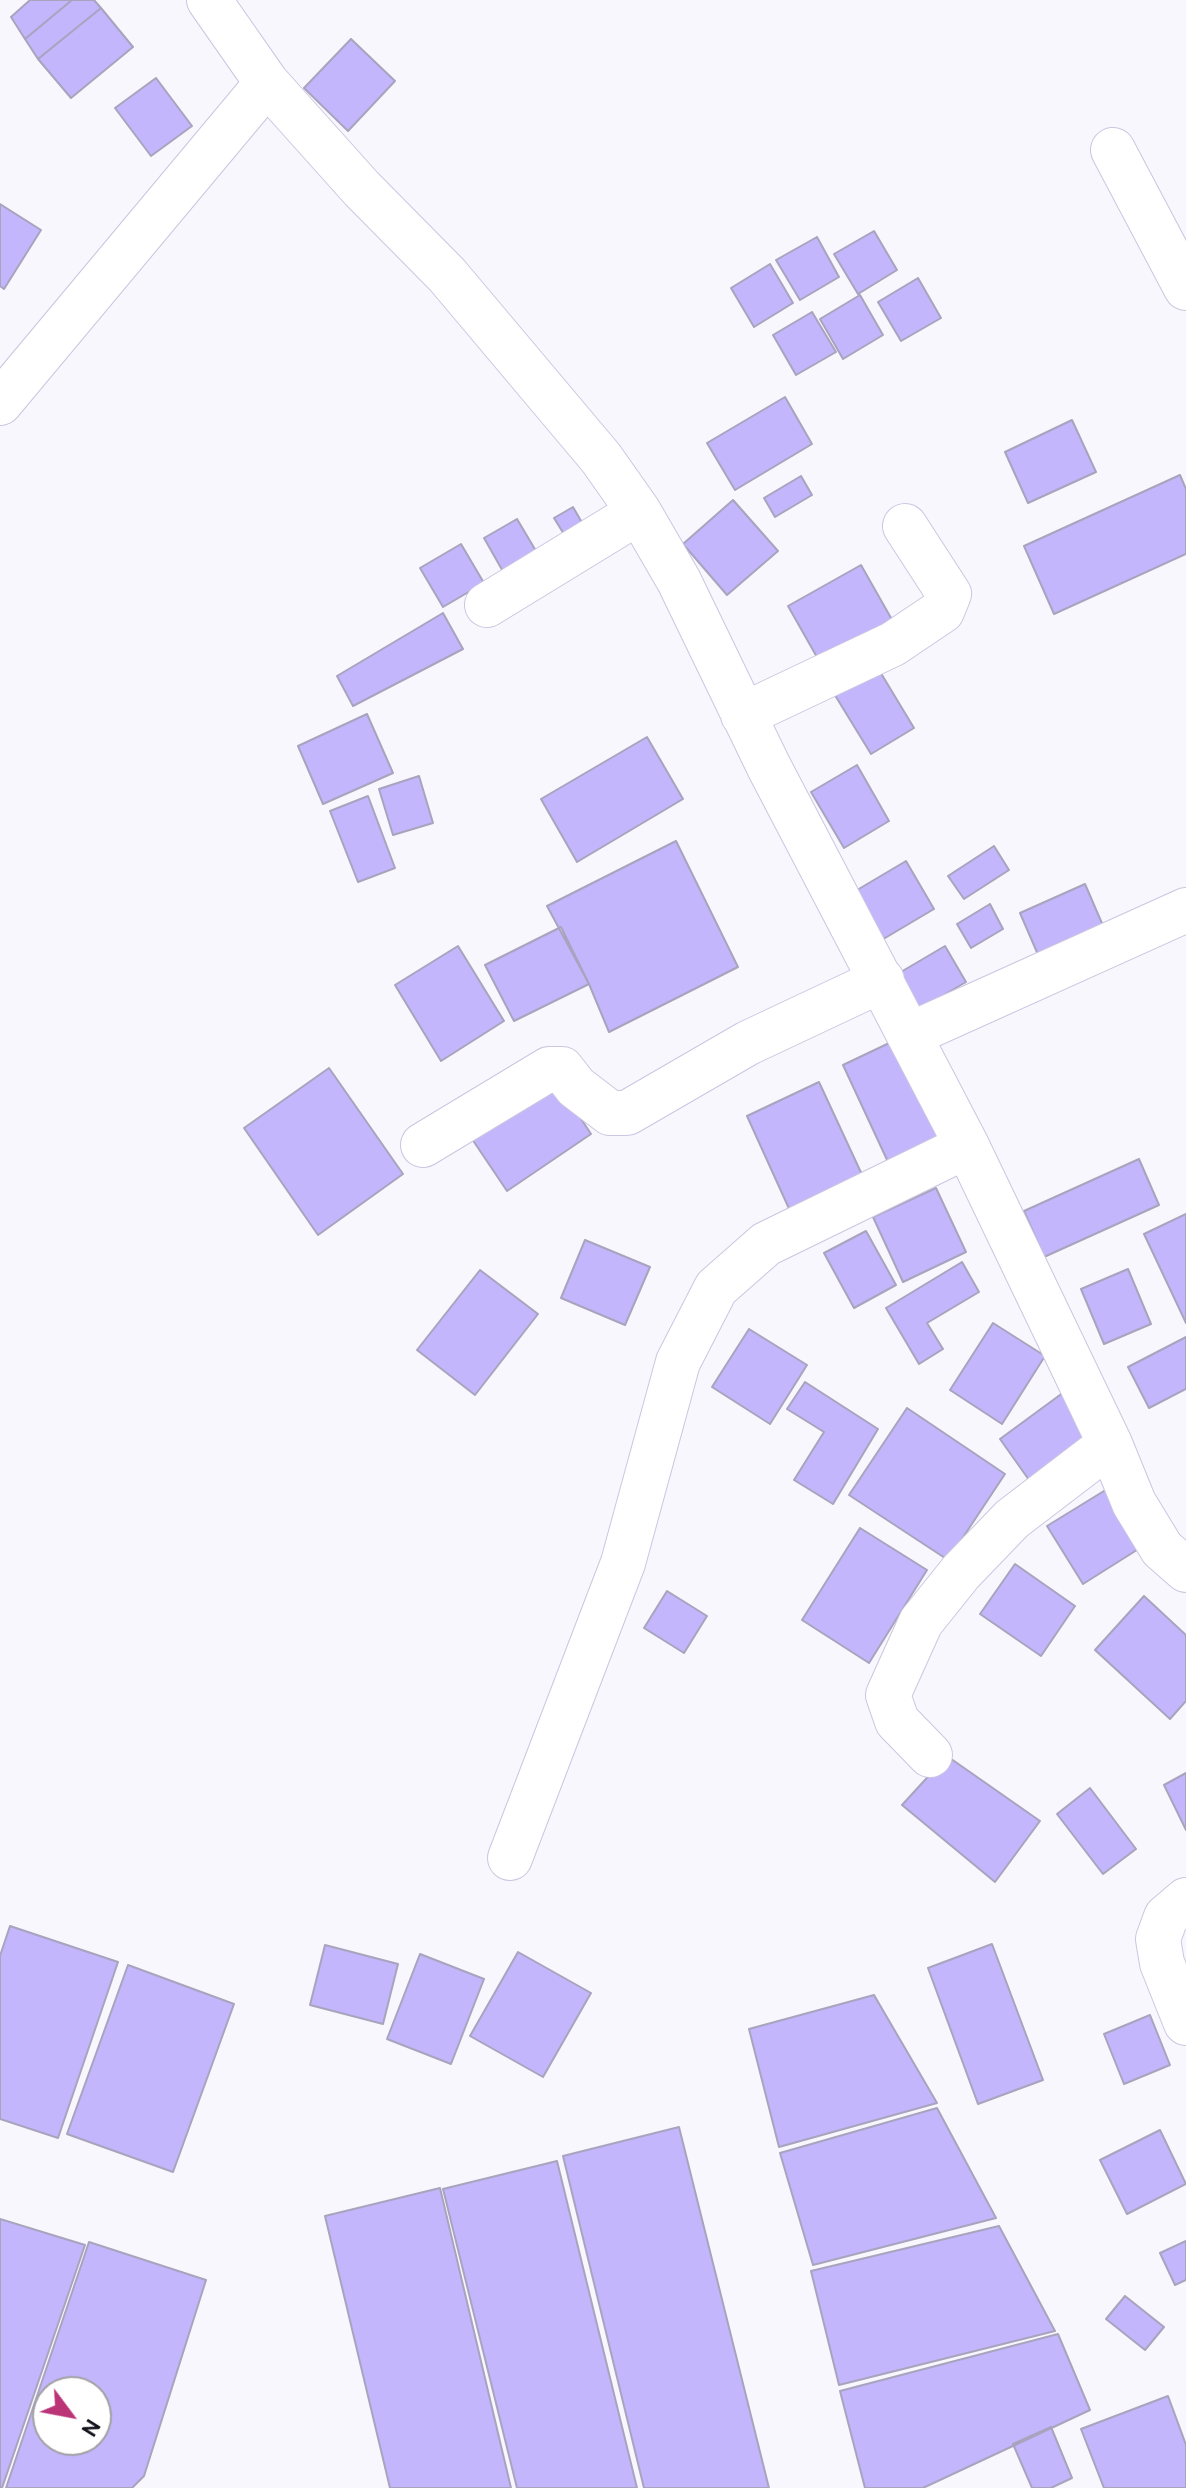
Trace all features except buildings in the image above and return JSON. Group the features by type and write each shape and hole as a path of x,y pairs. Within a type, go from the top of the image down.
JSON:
{"street":[{"path":"209,0 267,83 362,189 447,275 601,458 639,512 679,581 743,715 967,1146 1110,1444 1134,1503 1162,1549 1186,1570"},
{"path":"0,403 267,83"},
{"path":"1113,150 1186,288"},
{"path":"487,605 639,512"},
{"path":"743,715 893,644 942,611 949,594 905,526"},
{"path":"909,1035 1186,910"},
{"path":"423,1145 549,1069 562,1069 576,1087 610,1113 627,1113 748,1043 882,980"},
{"path":"510,1858 623,1563 678,1362 716,1288 766,1244 967,1146"},
{"path":"930,1755 897,1721 888,1695 921,1622 961,1572 1012,1519 1110,1444"},
{"path":"1186,1900 1166,1917 1158,1939 1162,1963 1186,2023"}]}
